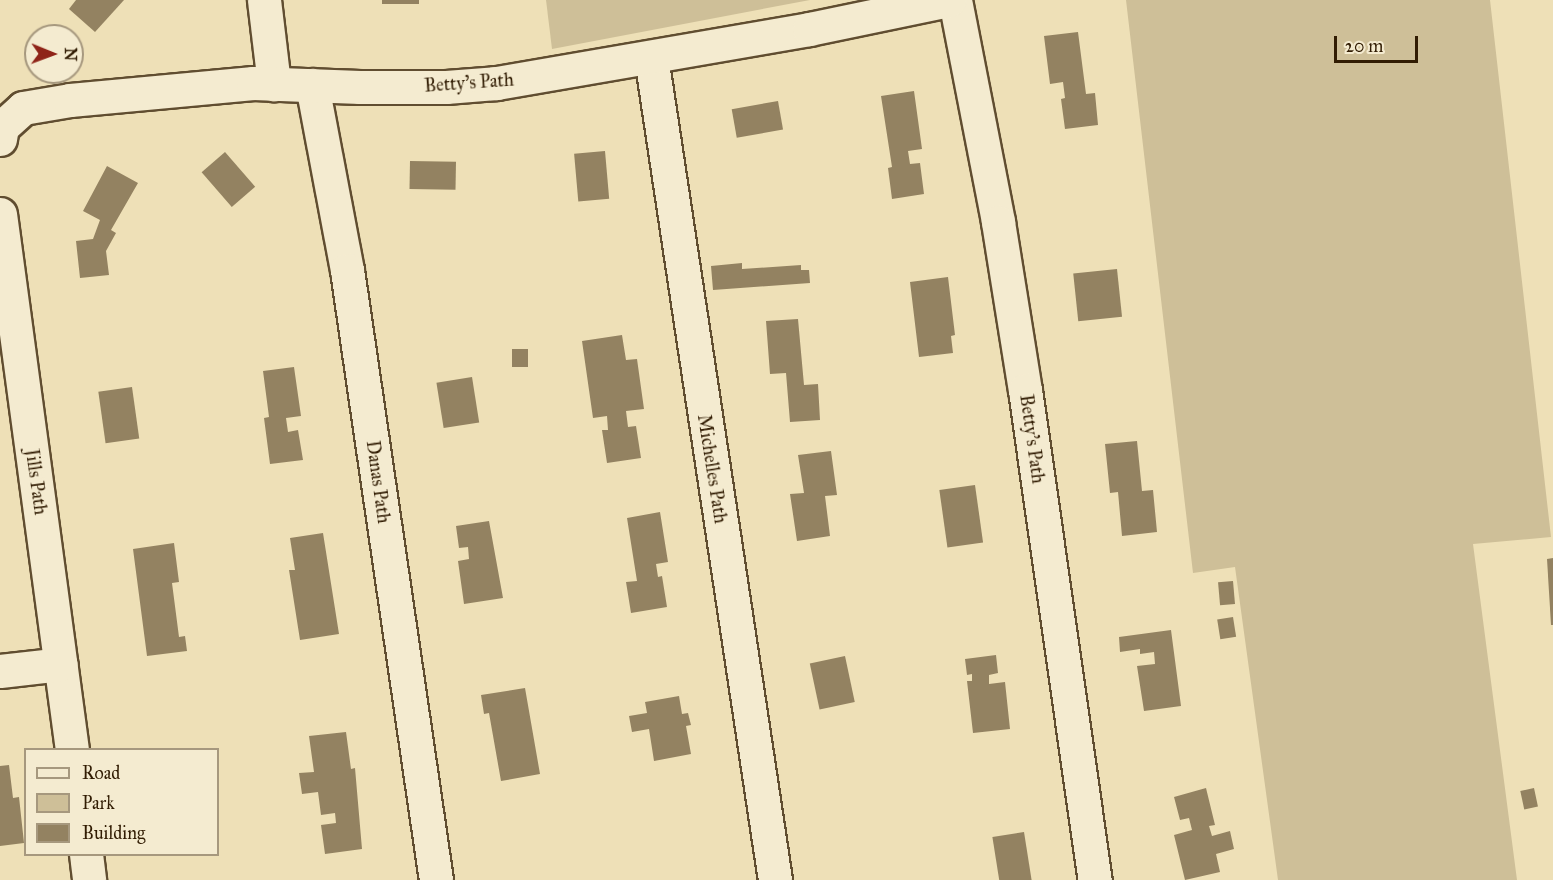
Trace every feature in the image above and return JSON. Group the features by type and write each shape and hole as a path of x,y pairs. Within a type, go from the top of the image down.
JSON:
{"street":[{"path":"264,0 274,84"},
{"name":"Betty's Path","path":"0,139 2,127 23,108 153,92 274,84 446,87 497,84 949,0"},
{"name":"Betty's Path","path":"955,0 998,222 1025,390 1095,880"},
{"name":"Michelles Path","path":"651,57 775,880"},
{"name":"Danas Path","path":"312,85 347,270 436,880"},
{"name":"Jills Path","path":"0,214 72,748"},
{"path":"0,671 61,664"},
{"path":"86,856 89,880"}],"green space":[{"path":"546,0 810,0 552,49"},
{"path":"1126,0 1490,0 1551,537 1473,544 1517,880 1278,880 1235,567 1193,573"}],"building":[{"path":"76,0 124,0 95,32 69,9"},
{"path":"382,0 419,0 419,4 382,4"},
{"path":"1078,32 1086,94 1095,93 1098,125 1065,129 1061,99 1065,98 1063,82 1050,84 1044,36"},
{"path":"914,91 922,149 908,151 910,164 920,163 924,194 892,199 888,168 892,167 881,96"},
{"path":"778,101 783,130 737,138 732,109"},
{"path":"605,151 609,199 578,202 574,154"},
{"path":"225,152 255,187 232,207 202,172"},
{"path":"410,161 456,162 456,190 410,189"},
{"path":"107,166 138,183 111,230 116,233 106,251 109,275 80,278 76,241 93,239 100,220 83,211"},
{"path":"742,263 742,269 801,265 801,270 809,270 810,283 713,290 711,266"},
{"path":"1117,269 1122,317 1078,321 1073,274"},
{"path":"948,277 955,335 951,336 953,353 919,357 910,282"},
{"path":"798,319 804,385 818,384 820,420 790,422 786,373 770,374 766,321"},
{"path":"622,335 626,360 637,359 644,409 626,411 628,427 636,426 641,458 607,463 602,430 608,430 607,416 593,418 582,341"},
{"path":"512,349 528,349 528,367 512,367"},
{"path":"294,367 301,416 286,418 288,432 298,430 303,460 270,464 264,418 269,417 263,371"},
{"path":"472,377 479,422 444,428 436,383"},
{"path":"132,387 139,438 106,443 98,392"},
{"path":"1137,441 1142,491 1153,490 1157,532 1122,536 1118,492 1110,493 1105,444"},
{"path":"831,451 837,495 825,496 830,536 797,541 790,494 804,493 798,455"},
{"path":"975,485 983,542 947,547 939,490"},
{"path":"660,512 668,562 656,564 658,577 662,576 667,607 631,613 626,582 637,581 627,518"},
{"path":"489,521 503,598 464,604 458,561 469,559 468,547 459,548 456,526"},
{"path":"323,533 339,634 300,640 289,570 295,570 290,538"},
{"path":"174,543 179,582 172,583 179,637 185,636 187,651 147,656 133,549"},
{"path":"1553,558 1553,625 1551,625 1547,559"},
{"path":"1233,581 1235,604 1220,605 1218,582"},
{"path":"1233,617 1236,637 1220,639 1217,620"},
{"path":"1171,630 1181,706 1144,711 1137,666 1155,664 1154,652 1140,654 1140,649 1120,652 1119,637"},
{"path":"996,655 998,673 989,675 989,684 1005,682 1010,729 973,733 967,681 972,681 972,674 967,675 965,659"},
{"path":"845,656 855,702 820,709 810,663"},
{"path":"525,688 540,774 501,781 489,713 484,714 481,695"},
{"path":"679,696 682,714 688,713 691,725 686,726 691,754 654,761 649,729 632,732 629,716 647,713 645,702"},
{"path":"346,732 351,769 355,768 362,849 325,854 321,825 336,823 335,813 321,815 318,792 302,794 299,773 314,772 309,736"},
{"path":"9,765 13,798 19,797 24,843 0,846 0,766"},
{"path":"1206,788 1215,825 1209,826 1212,836 1230,831 1234,849 1216,854 1220,872 1185,880 1174,835 1192,830 1189,818 1180,820 1174,797"},
{"path":"1534,788 1538,807 1524,809 1520,791"},
{"path":"1024,832 1032,880 999,880 992,837"}]}
